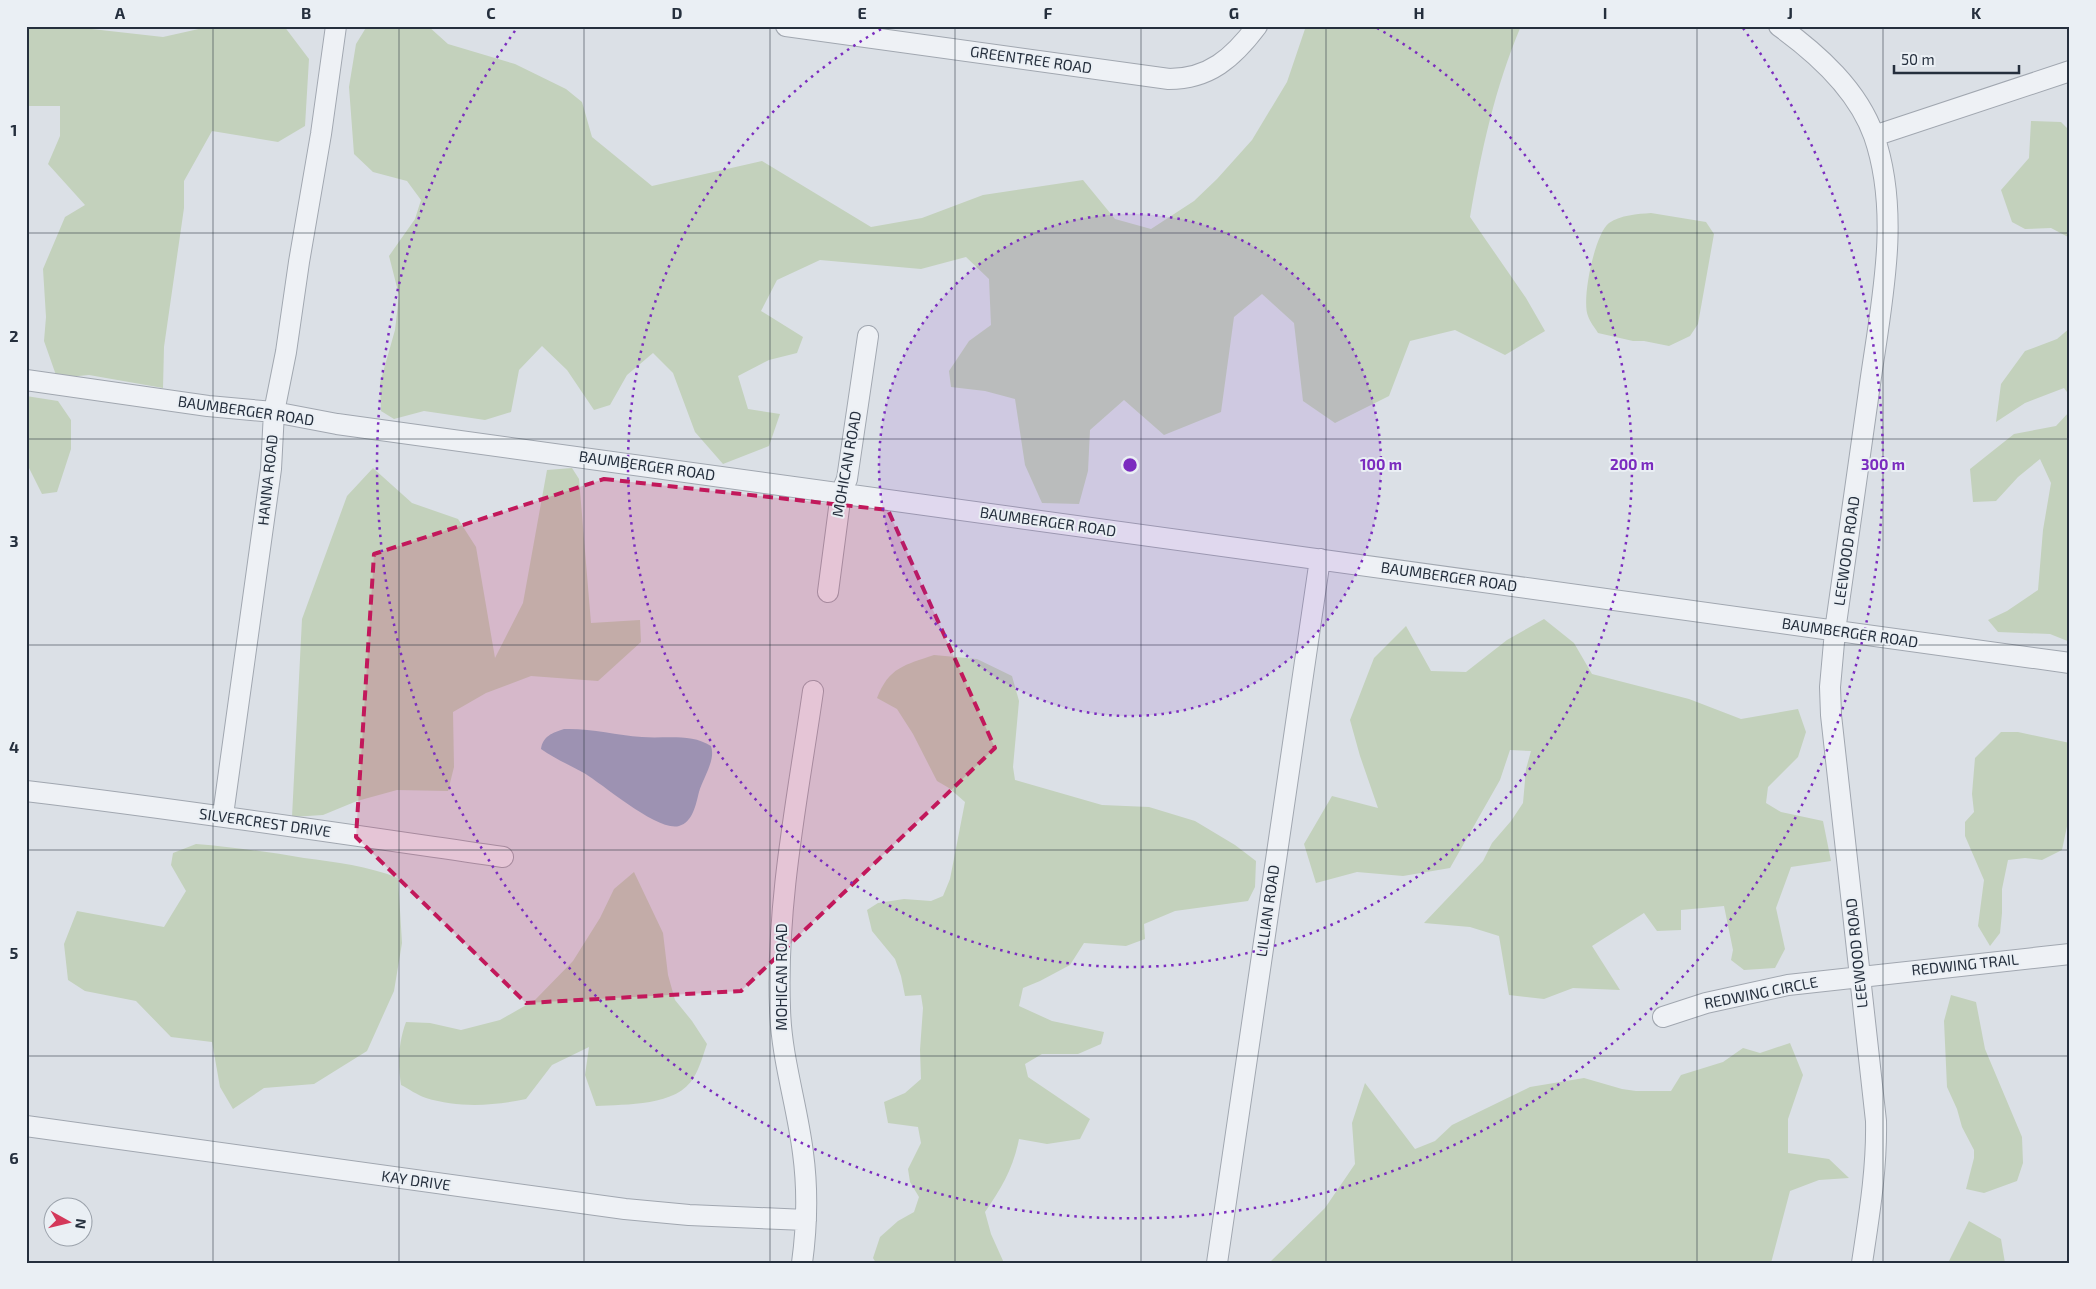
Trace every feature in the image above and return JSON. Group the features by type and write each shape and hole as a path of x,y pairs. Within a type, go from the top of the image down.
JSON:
{"street":[{"name":"HANNA ROAD","path":"223,815 271,468 274,412 286,352 321,134 336,26"},
{"name":"GREENTREE ROAD","path":"786,26 1169,79 1185,79 1208,72 1235,51 1257,26"},
{"name":"LEEWOOD ROAD","path":"1779,26 1833,72 1860,108 1874,136 1884,175 1886,197 1885,276 1835,631 1830,687 1830,715 1876,1121 1876,1149 1862,1263"},
{"path":"1874,136 2070,71"},
{"name":"MOHICAN ROAD","path":"828,592 841,493 847,479 868,336"},
{"name":"BAUMBERGER ROAD","path":"26,380 208,406 274,412 337,424 2070,663"},
{"name":"LILLIAN ROAD","path":"1217,1263 1320,560"},
{"name":"MOHICAN ROAD","path":"802,1263 806,1220 806,1181 803,1152 783,1047 780,970 784,896 813,692"},
{"name":"SILVERCREST DRIVE","path":"26,791 223,815 289,827 503,857"},
{"name":"REDWING TRAIL","path":"1860,976 2070,954"},
{"name":"REDWING CIRCLE","path":"1663,1017 1706,1003 1760,990 1860,976"},
{"name":"KAY DRIVE","path":"26,1126 626,1209 689,1215 806,1220"}],"highlighted area":[{"path":"604,479 888,510 995,748 741,991 526,1003 356,837 374,554"}],"green space":[{"path":"212,26 284,26 309,59 305,126 278,142 212,131 184,181 184,208 164,347 163,388 89,375 57,378 44,341 46,317 43,269 65,217 85,205 48,164 60,136 60,106 26,106 26,28 83,28 163,37"},
{"path":"367,26 428,26 448,44 515,64 566,89 582,102 592,137 652,186 762,161 871,227 922,218 983,195 1083,180 1115,219 1151,229 1194,201 1217,179 1252,140 1287,82 1306,26 1521,26 1496,96 1470,217 1526,298 1545,331 1505,355 1455,330 1410,341 1389,396 1335,423 1303,401 1294,323 1262,294 1234,317 1221,412 1164,435 1124,400 1090,430 1088,471 1079,504 1042,503 1025,465 1015,399 985,391 951,387 949,371 969,341 991,325 989,279 966,257 921,269 820,260 777,280 761,311 803,337 797,353 769,360 738,376 748,409 780,414 769,446 723,464 695,432 673,373 653,353 627,375 610,405 594,410 567,370 542,346 519,370 511,412 485,420 424,411 394,419 381,411 380,383 395,330 399,295 389,256 415,219 421,200 407,181 373,172 354,154 349,87 356,44"},
{"path":"2031,121 2061,122 2070,131 2070,238 2051,228 2025,229 2012,222 2001,190 2029,158"},
{"path":"1651,213 1706,222 1714,234 1698,324 1690,336 1669,346 1644,341 1633,341 1598,333 1589,318 1586,308 1588,282 1594,253 1604,229 1609,223 1619,218"},
{"path":"2070,328 2070,396 2064,388 2025,403 1996,422 2001,384 2025,351 2057,339"},
{"path":"26,396 58,401 71,420 71,449 57,492 42,494 26,462"},
{"path":"2070,411 2070,642 2050,634 1998,632 1988,620 2007,611 2038,590 2043,530 2051,483 2040,459 2018,477 1996,501 1973,502 1970,469 2014,434 2056,426"},
{"path":"373,468 412,503 458,519 476,547 495,658 523,603 547,470 572,468 579,479 591,623 640,620 641,642 598,681 531,676 486,693 453,712 454,767 448,791 397,790 357,801 323,815 292,817 302,619 347,496"},
{"path":"1544,619 1574,643 1592,674 1689,699 1741,719 1798,709 1806,732 1798,757 1768,787 1766,803 1781,812 1823,821 1831,861 1791,867 1776,908 1785,949 1775,968 1744,970 1731,960 1733,950 1724,906 1681,910 1681,930 1657,931 1644,913 1592,946 1620,990 1573,988 1544,999 1509,995 1499,936 1470,927 1424,923 1483,861 1492,843 1511,821 1523,803 1526,769 1531,751 1510,750 1500,780 1450,868 1403,876 1357,872 1316,883 1304,844 1332,796 1378,808 1350,720 1374,658 1406,626 1431,671 1466,672 1507,640"},
{"path":"934,655 977,659 1012,676 1019,701 1013,767 1015,780 1102,805 1149,807 1195,821 1235,845 1256,861 1255,887 1248,901 1175,911 1144,924 1145,939 1126,946 1084,943 1070,965 1023,988 1019,1006 1052,1021 1104,1032 1101,1044 1078,1054 1042,1054 1025,1064 1028,1077 1090,1119 1080,1139 1047,1144 1019,1139 1014,1160 997,1194 985,1212 991,1234 1004,1263 876,1263 873,1258 880,1237 898,1221 914,1212 919,1197 910,1182 908,1169 921,1143 918,1127 888,1123 884,1102 905,1093 921,1079 920,1050 923,1008 921,995 905,996 895,959 872,931 867,910 878,903 904,899 931,901 943,896 950,879 965,802 949,788 937,781 913,734 897,709 877,698 893,673 906,665"},
{"path":"2001,732 2018,732 2070,743 2070,812 2062,850 2042,860 2025,858 2008,860 2002,889 2000,933 1990,946 1978,926 1984,880 1965,836 1965,822 1974,812 1972,794 1975,758"},
{"path":"196,844 364,867 398,878 402,943 394,991 367,1051 314,1084 264,1088 233,1109 220,1087 212,1042 171,1037 136,1001 85,991 68,980 64,944 77,911 164,927 186,891 171,865 173,853"},
{"path":"634,872 663,933 668,975 675,1000 707,1044 700,1065 686,1087 676,1094 650,1102 596,1106 585,1075 589,1047 552,1065 526,1099 501,1103 463,1105 426,1098 401,1085 399,1054 406,1022 430,1023 461,1030 500,1020 535,1000 573,961 600,918 614,889"},
{"path":"1951,995 1976,1002 1985,1049 2022,1137 2023,1163 2017,1181 1984,1193 1966,1189 1974,1158 1974,1150 1962,1127 1957,1109 1947,1087 1944,1021"},
{"path":"1790,1043 1803,1075 1788,1119 1788,1153 1829,1159 1849,1178 1819,1180 1790,1191 1771,1263 1269,1263 1325,1208 1355,1164 1352,1123 1365,1083 1415,1149 1435,1141 1452,1125 1530,1087 1584,1078 1622,1089 1671,1091 1681,1075 1723,1062 1743,1048 1760,1053"},
{"path":"1969,1221 2001,1239 2005,1263 1948,1263"}],"water":[{"path":"564,729 642,737 695,739 711,746 712,757 691,817 679,826 670,826 658,822 631,806 584,773 541,749 546,738"}]}
